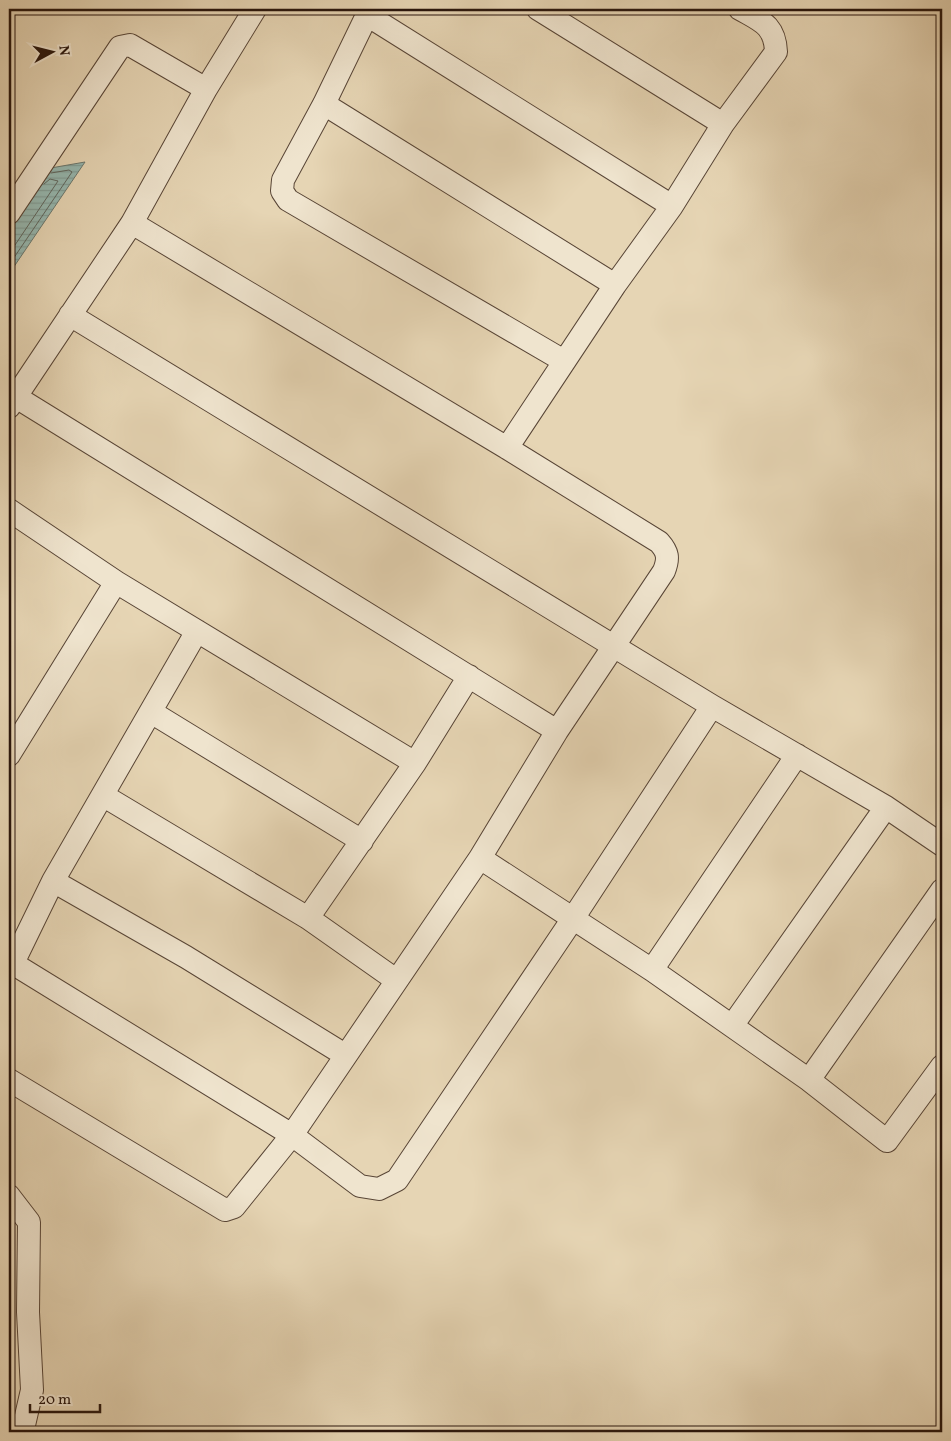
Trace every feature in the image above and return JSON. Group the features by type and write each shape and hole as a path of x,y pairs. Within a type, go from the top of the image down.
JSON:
{"street":[{"path":"255,9 206,89 132,223 12,402 469,676 557,731"},
{"path":"538,9 724,124"},
{"path":"507,448 615,285 672,206 724,124 776,52 775,37 767,25 740,9"},
{"path":"564,362 288,200 282,191 283,180 324,104 368,12 672,206"},
{"path":"9,213 120,47 130,46 206,89"},
{"path":"324,104 615,285"},
{"path":"9,1080 225,1210 234,1207 292,1135 480,858 557,731 664,570 668,560 667,550 659,542 507,448 132,223"},
{"path":"70,315 615,645 712,706 886,807 942,845"},
{"path":"9,510 116,582 415,763"},
{"path":"9,755 116,582"},
{"path":"197,631 104,796 53,881 15,959 17,966 292,1135 360,1186 379,1189 397,1180 572,920 712,706"},
{"path":"308,918 415,763 469,676"},
{"path":"151,712 362,841"},
{"path":"652,970 797,755"},
{"path":"104,796 308,918 396,980"},
{"path":"732,1026 886,807"},
{"path":"480,858 572,920 652,970 809,1080 887,1141 942,1066"},
{"path":"53,881 186,957 345,1055"},
{"path":"809,1080 942,890"},
{"path":"9,1196 29,1222 28,1312 32,1390 24,1425 13,1432"}],"water":[{"path":"85,162 9,274 9,195 45,169"}]}
